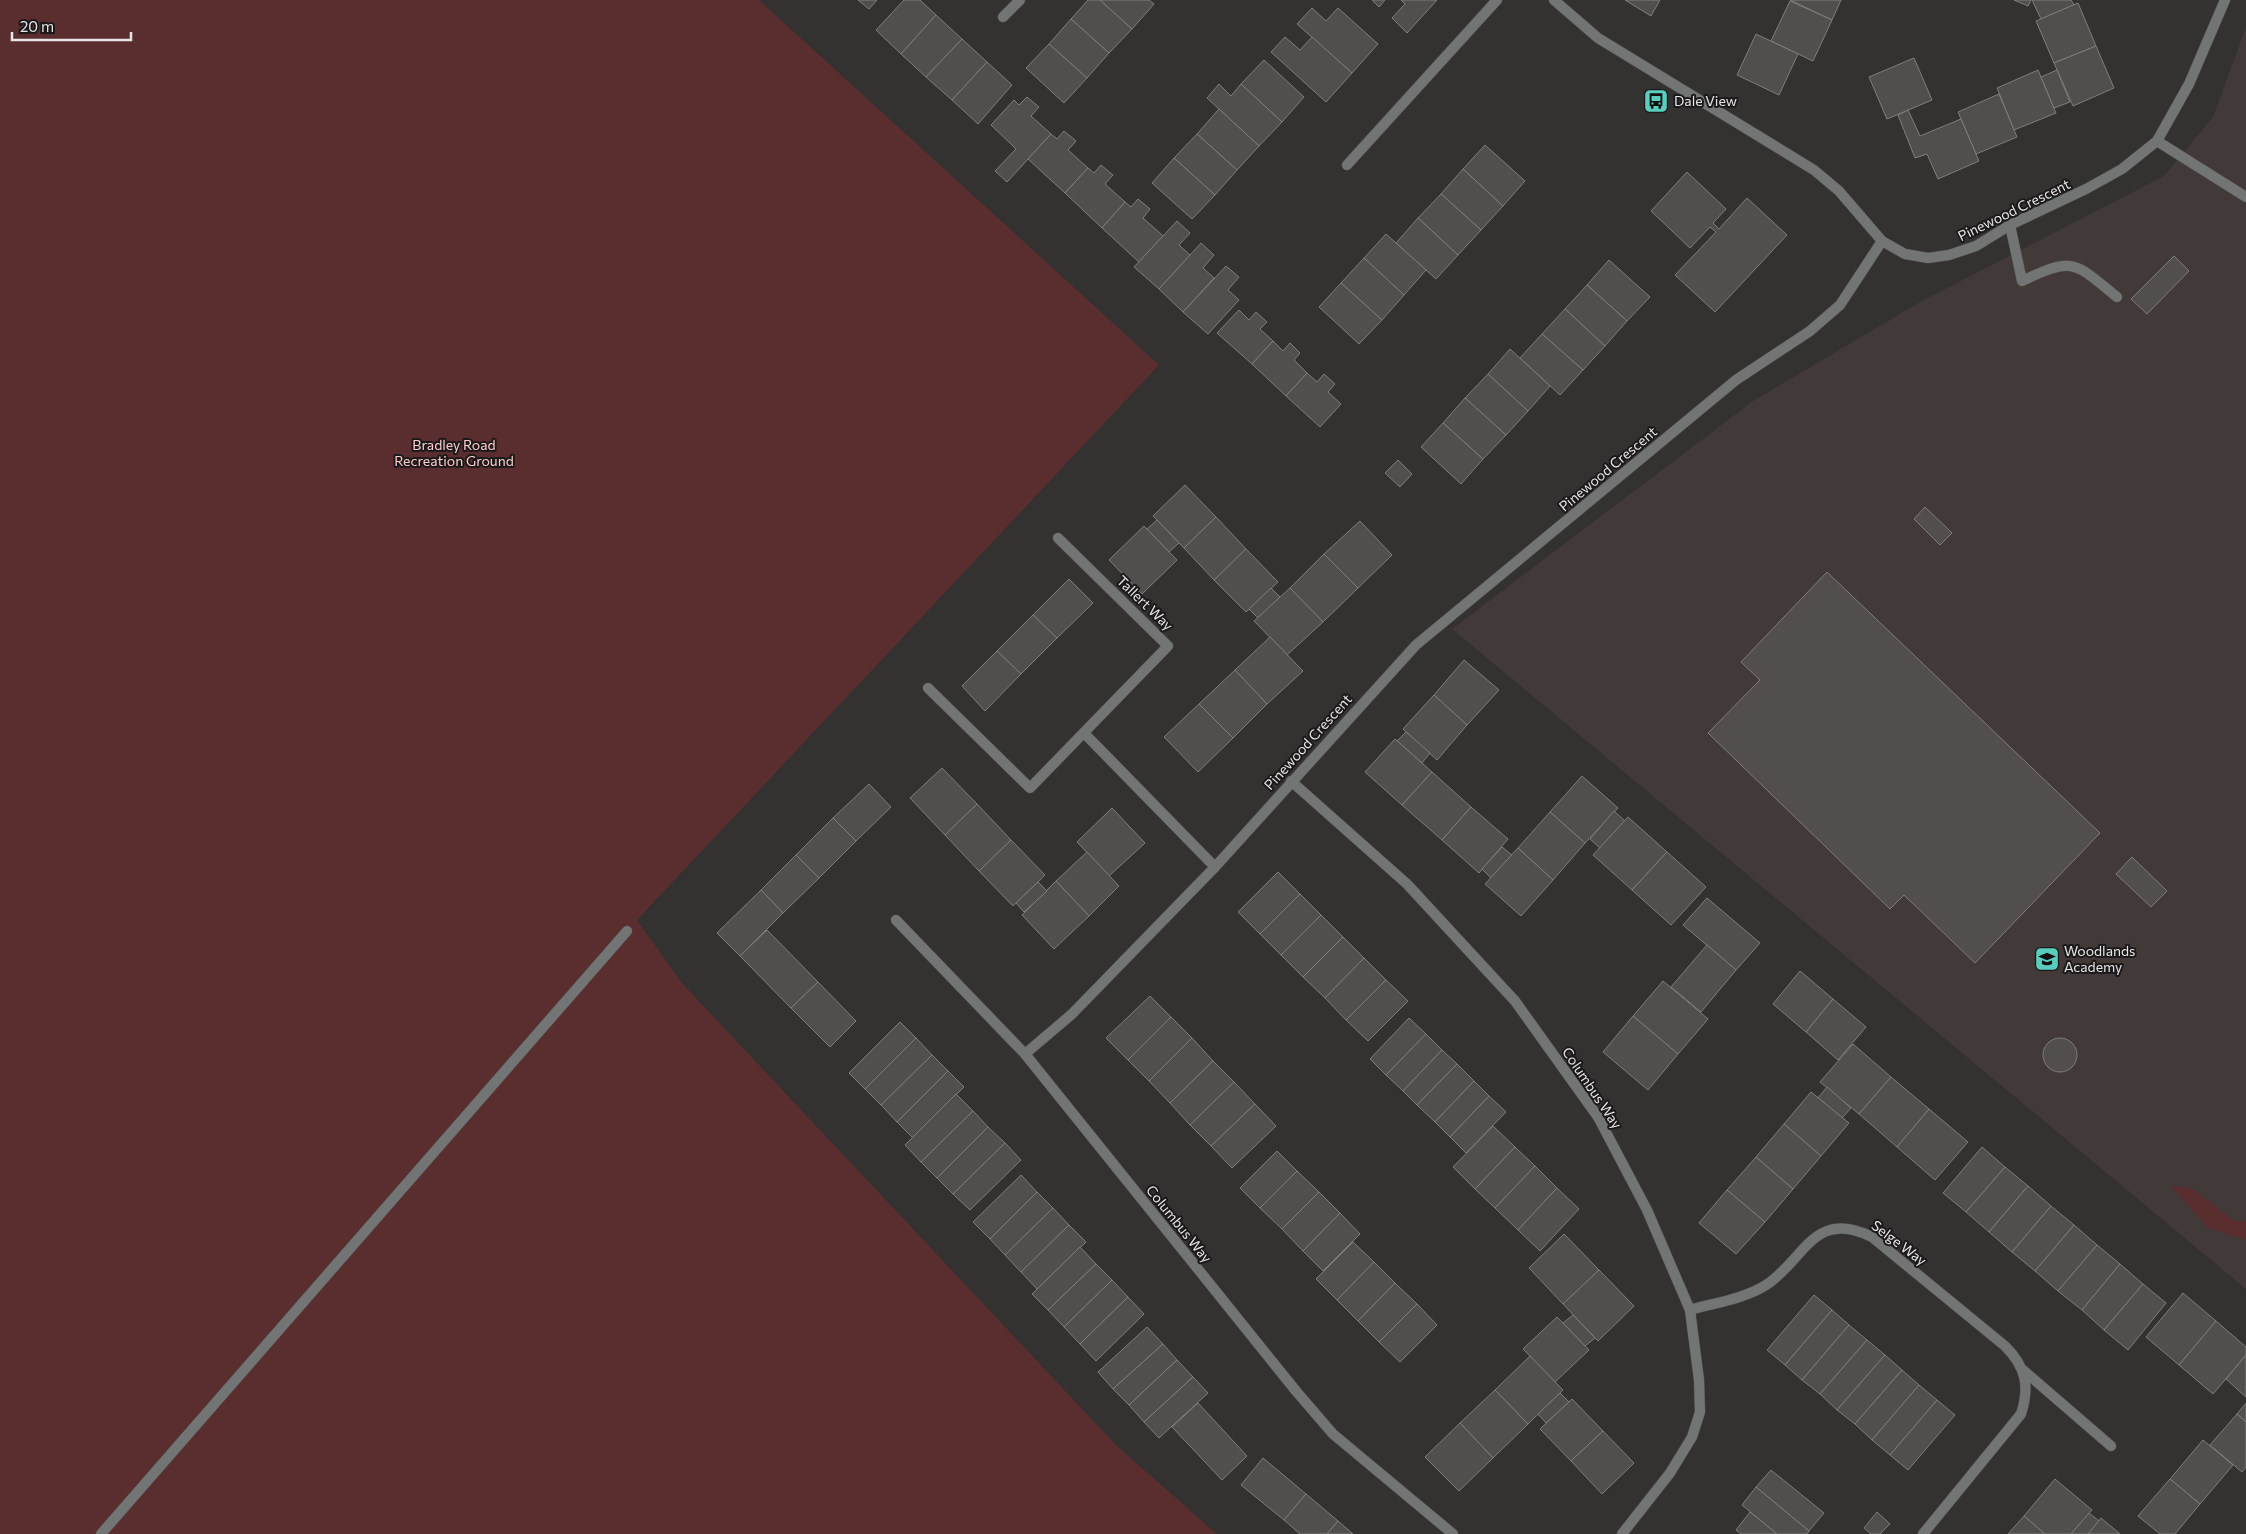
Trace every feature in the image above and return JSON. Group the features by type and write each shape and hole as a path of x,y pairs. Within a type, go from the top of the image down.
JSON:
{"street":[{"path":"1003,17 1020,0"},
{"path":"1347,166 1497,0"},
{"path":"1554,0 1598,38 1814,170 1839,191 1882,241"},
{"name":"Pinewood Crescent","path":"1024,1054 1072,1014 1215,867 1416,645 1736,380 1810,331 1840,305 1882,241 1906,254 1928,258 1965,250 2010,225 2122,169 2157,141 2189,84 2225,0"},
{"path":"2157,141 2246,197"},
{"path":"2010,225 2022,281 2051,267 2070,264 2087,273 2116,297"},
{"name":"Tallert Way","path":"928,688 1030,788 1168,646 1058,538"},
{"path":"1084,733 1215,867"},
{"name":"Columbus Way","path":"1292,781 1407,884 1515,1001 1598,1117 1647,1210 1690,1310 1699,1380 1700,1412 1692,1437 1670,1473 1622,1534"},
{"name":"Columbus Way","path":"896,920 1024,1054 1333,1434 1452,1534"},
{"path":"101,1534 627,931"},
{"name":"Selge Way","path":"1690,1310 1752,1293 1776,1278 1812,1238 1826,1231 1842,1228 1857,1230 1872,1237 2005,1346 2015,1356 2023,1370 2027,1384 2026,1399 2021,1414 1923,1534"},
{"name":"Selge Way","path":"2023,1370 2112,1446"}],"shaded area":[{"name":"Woodlands Academy","path":"2246,27 2246,1289 1452,629 1753,401 1920,302 2164,176 2213,117"}],"green space":[{"name":"Bradley Road Recreation Ground","path":"0,0 759,0 1159,365 637,920 682,983 1117,1446 1217,1534 0,1534"},
{"path":"2170,1185 2193,1189 2234,1221 2246,1221 2246,1240 2208,1228"}],"building":[{"path":"858,0 877,0 869,9"},
{"path":"904,0 920,0 936,15 901,54 876,30"},
{"path":"1088,0 1100,0 1132,29 1109,53 1071,19"},
{"path":"1100,0 1149,0 1154,4 1132,29"},
{"path":"1372,0 1385,0 1379,7"},
{"path":"1401,0 1437,0 1407,33 1392,18 1405,4"},
{"path":"1625,0 1660,0 1651,16"},
{"path":"1790,0 1841,0 1832,20"},
{"path":"2014,0 2031,0 2028,6"},
{"path":"2032,0 2071,0 2074,5 2041,19"},
{"path":"1790,1 1832,20 1813,61 1771,41"},
{"path":"2078,3 2096,46 2054,63 2036,21"},
{"path":"1312,8 1326,21 1338,8 1378,44 1352,73 1297,24"},
{"path":"936,15 962,39 926,77 901,54"},
{"path":"1071,19 1109,53 1087,78 1049,44"},
{"path":"1756,34 1798,54 1779,95 1737,75"},
{"path":"1285,37 1300,50 1312,37 1352,73 1326,102 1271,52"},
{"path":"962,39 987,62 952,100 926,77"},
{"path":"1049,44 1087,78 1064,103 1026,68"},
{"path":"2096,46 2114,88 2073,106 2054,63"},
{"path":"1914,58 1932,100 1887,119 1869,77"},
{"path":"1264,60 1304,97 1282,122 1241,84"},
{"path":"987,62 1012,85 978,124 952,100"},
{"path":"2038,70 2056,113 2014,130 1997,88"},
{"path":"2057,70 2070,102 2054,108 2041,77"},
{"path":"1219,84 1231,96 1241,84 1282,122 1259,146 1207,98"},
{"path":"1999,94 2017,137 1976,154 1958,112"},
{"path":"1027,97 1039,107 1031,116 1051,134 1007,182 995,171 1016,149 991,125 1014,100 1019,105"},
{"path":"1219,109 1259,146 1237,170 1197,134"},
{"path":"1908,110 1920,136 1961,119 1979,161 1938,179 1927,154 1915,158 1898,115"},
{"path":"1064,131 1076,141 1068,150 1088,168 1065,193 1028,159 1051,134 1057,139"},
{"path":"1197,134 1237,170 1215,195 1174,158"},
{"path":"1485,145 1525,181 1503,206 1463,169"},
{"path":"1174,158 1215,195 1192,219 1152,183"},
{"path":"1101,165 1113,175 1105,184 1125,202 1102,228 1065,193 1088,168 1094,173"},
{"path":"1463,169 1503,206 1481,230 1441,194"},
{"path":"1687,172 1726,209 1713,223 1719,229 1747,198 1787,235 1715,312 1675,275 1716,232 1710,227 1690,248 1651,211"},
{"path":"1441,194 1481,230 1458,255 1418,218"},
{"path":"1138,199 1150,209 1143,218 1163,236 1139,262 1102,228 1125,202 1131,207"},
{"path":"1418,218 1458,255 1436,279 1396,243"},
{"path":"1177,221 1190,233 1179,245 1190,255 1159,289 1134,267"},
{"path":"1386,234 1426,270 1404,295 1364,258"},
{"path":"1201,243 1214,255 1203,268 1214,278 1183,312 1159,289"},
{"path":"2174,256 2189,271 2147,314 2131,299"},
{"path":"1364,258 1404,295 1382,320 1341,283"},
{"path":"1609,260 1650,297 1627,321 1587,285"},
{"path":"1226,266 1239,277 1228,290 1239,300 1208,334 1183,312"},
{"path":"1341,283 1382,320 1359,344 1319,307"},
{"path":"1587,285 1627,321 1605,346 1565,309"},
{"path":"1565,309 1605,346 1583,370 1542,334"},
{"path":"1239,310 1249,320 1256,312 1267,322 1260,329 1273,341 1252,364 1217,333"},
{"path":"1542,334 1583,370 1560,395 1520,358"},
{"path":"1273,341 1283,351 1290,343 1300,353 1294,360 1307,373 1286,396 1252,364"},
{"path":"1510,349 1550,386 1528,411 1488,374"},
{"path":"1307,373 1317,382 1324,374 1335,384 1328,392 1341,404 1320,427 1286,396"},
{"path":"1488,374 1528,411 1506,435 1465,398"},
{"path":"1465,398 1506,435 1483,459 1443,423"},
{"path":"1443,423 1483,459 1461,484 1421,447"},
{"path":"1398,460 1412,474 1400,487 1385,473"},
{"path":"1185,485 1216,517 1184,548 1153,516"},
{"path":"1925,507 1952,533 1940,545 1914,519"},
{"path":"1216,517 1246,549 1214,580 1184,548"},
{"path":"1157,520 1179,543 1169,552 1147,529"},
{"path":"1360,521 1392,555 1358,588 1324,554"},
{"path":"1144,526 1177,560 1142,594 1109,560"},
{"path":"1246,549 1278,582 1246,612 1214,580"},
{"path":"1324,554 1358,588 1323,622 1290,588"},
{"path":"1827,572 2100,833 1975,963 1904,895 1890,909 1708,733 1760,680 1741,662"},
{"path":"1069,579 1093,603 1057,638 1033,615"},
{"path":"1271,588 1280,597 1258,618 1249,609"},
{"path":"1290,588 1323,622 1287,655 1254,621"},
{"path":"1033,615 1057,638 1021,674 997,651"},
{"path":"1270,637 1303,671 1267,704 1235,670"},
{"path":"997,651 1021,674 985,711 962,686"},
{"path":"1464,660 1499,690 1467,725 1434,695"},
{"path":"1235,670 1267,704 1233,738 1199,704"},
{"path":"1434,695 1467,725 1437,760 1403,729"},
{"path":"1199,704 1233,738 1198,772 1164,737"},
{"path":"1406,732 1430,753 1422,763 1397,741"},
{"path":"1395,739 1432,772 1402,805 1365,772"},
{"path":"942,768 977,804 945,835 910,798"},
{"path":"1432,772 1471,807 1442,840 1402,805"},
{"path":"1582,776 1618,808 1585,843 1550,812"},
{"path":"869,784 891,807 856,841 833,818"},
{"path":"977,804 1011,840 979,871 945,835"},
{"path":"1471,807 1508,839 1479,873 1442,840"},
{"path":"1112,808 1145,843 1109,876 1077,842"},
{"path":"1614,811 1625,821 1600,848 1590,839"},
{"path":"1550,812 1585,843 1553,880 1518,848"},
{"path":"1628,817 1667,852 1632,890 1593,855"},
{"path":"833,818 856,841 819,878 796,855"},
{"path":"1011,840 1045,875 1013,906 979,871"},
{"path":"1502,847 1512,855 1491,878 1482,869"},
{"path":"1518,848 1553,880 1521,916 1485,884"},
{"path":"1087,852 1119,886 1089,916 1056,881"},
{"path":"1667,852 1706,887 1671,925 1632,890"},
{"path":"796,855 819,878 783,913 761,890"},
{"path":"2132,857 2167,891 2151,907 2116,874"},
{"path":"1278,872 1300,894 1260,934 1238,912"},
{"path":"1056,881 1089,916 1054,949 1022,915"},
{"path":"1038,882 1047,891 1024,912 1016,903"},
{"path":"761,890 783,913 740,956 717,933"},
{"path":"1300,894 1321,915 1281,955 1260,934"},
{"path":"1707,898 1760,943 1736,970 1683,925"},
{"path":"1321,915 1343,937 1303,977 1281,955"},
{"path":"767,930 818,982 791,1008 740,956"},
{"path":"1343,937 1364,958 1325,998 1303,977"},
{"path":"1707,945 1736,970 1701,1012 1671,987"},
{"path":"1364,958 1386,980 1346,1020 1325,998"},
{"path":"1800,971 1833,999 1806,1032 1773,1004"},
{"path":"1386,980 1408,1001 1368,1041 1346,1020"},
{"path":"1663,981 1708,1019 1678,1054 1633,1016"},
{"path":"818,982 856,1021 830,1047 791,1008"},
{"path":"1150,996 1171,1017 1128,1060 1106,1038"},
{"path":"1833,999 1866,1027 1838,1060 1806,1032"},
{"path":"1633,1016 1678,1054 1648,1090 1603,1052"},
{"path":"1171,1017 1192,1038 1149,1081 1128,1060"},
{"path":"1409,1018 1426,1034 1386,1075 1370,1059"},
{"path":"900,1022 916,1038 865,1089 849,1073"},
{"path":"1426,1034 1442,1050 1403,1091 1386,1075"},
{"path":"916,1038 932,1055 881,1105 865,1089"},
{"path":"1192,1038 1213,1061 1170,1103 1149,1081"},
{"path":"2060,1038 2072,1043 2077,1055 2072,1067 2060,1072 2048,1067 2043,1055 2048,1043"},
{"path":"1853,1044 1891,1077 1859,1114 1820,1082"},
{"path":"1442,1050 1457,1064 1417,1105 1403,1091"},
{"path":"932,1055 948,1071 897,1122 881,1105"},
{"path":"1213,1061 1234,1082 1190,1125 1170,1103"},
{"path":"1457,1064 1474,1081 1435,1122 1417,1105"},
{"path":"948,1071 964,1087 913,1138 897,1122"},
{"path":"1891,1077 1929,1109 1897,1147 1859,1114"},
{"path":"1474,1081 1489,1096 1450,1137 1435,1122"},
{"path":"1234,1082 1255,1104 1211,1146 1190,1125"},
{"path":"1827,1087 1851,1108 1842,1118 1818,1098"},
{"path":"1811,1092 1849,1123 1821,1156 1784,1124"},
{"path":"956,1094 973,1111 921,1162 905,1145"},
{"path":"1489,1096 1506,1112 1466,1153 1450,1137"},
{"path":"1255,1104 1276,1126 1232,1168 1211,1146"},
{"path":"1929,1109 1968,1142 1935,1180 1897,1147"},
{"path":"973,1111 988,1127 937,1178 921,1162"},
{"path":"1784,1124 1821,1156 1793,1189 1756,1157"},
{"path":"1493,1126 1515,1147 1475,1189 1453,1167"},
{"path":"988,1127 1005,1143 953,1194 937,1178"},
{"path":"1005,1143 1021,1160 970,1210 953,1194"},
{"path":"1515,1147 1535,1166 1495,1208 1475,1189"},
{"path":"1982,1147 2005,1167 1966,1212 1943,1193"},
{"path":"1277,1151 1297,1171 1260,1208 1240,1188"},
{"path":"1756,1157 1793,1189 1765,1222 1727,1190"},
{"path":"1535,1166 1557,1188 1518,1230 1495,1208"},
{"path":"2005,1167 2028,1186 1989,1232 1966,1212"},
{"path":"1297,1171 1319,1192 1282,1229 1260,1208"},
{"path":"1021,1175 1037,1192 990,1239 973,1222"},
{"path":"2028,1186 2051,1206 2012,1252 1989,1232"},
{"path":"1557,1188 1579,1209 1540,1251 1518,1230"},
{"path":"1727,1190 1765,1222 1736,1254 1699,1223"},
{"path":"1037,1192 1053,1208 1005,1255 990,1239"},
{"path":"1319,1192 1340,1213 1303,1251 1282,1229"},
{"path":"2051,1206 2074,1225 2035,1271 2012,1252"},
{"path":"1053,1208 1069,1225 1021,1272 1005,1255"},
{"path":"1340,1213 1360,1234 1323,1271 1303,1251"},
{"path":"1069,1225 1086,1242 1037,1289 1021,1272"},
{"path":"2074,1225 2097,1245 2058,1291 2035,1271"},
{"path":"1564,1234 1599,1270 1563,1304 1529,1268"},
{"path":"1353,1242 1374,1262 1337,1300 1316,1279"},
{"path":"2097,1245 2120,1264 2082,1310 2058,1291"},
{"path":"1080,1247 1096,1264 1048,1310 1032,1294"},
{"path":"1374,1262 1395,1283 1358,1321 1337,1300"},
{"path":"1096,1264 1112,1280 1064,1327 1048,1310"},
{"path":"2120,1264 2143,1284 2104,1330 2082,1310"},
{"path":"1599,1270 1634,1306 1598,1341 1563,1304"},
{"path":"1112,1280 1128,1297 1080,1344 1064,1327"},
{"path":"1395,1283 1417,1304 1379,1342 1358,1321"},
{"path":"2143,1284 2166,1303 2128,1350 2104,1330"},
{"path":"2183,1293 2216,1321 2179,1365 2146,1337"},
{"path":"1814,1295 1832,1310 1785,1365 1767,1350"},
{"path":"1128,1297 1144,1314 1096,1361 1080,1344"},
{"path":"1417,1304 1437,1325 1400,1362 1379,1342"},
{"path":"1832,1310 1849,1325 1802,1380 1785,1365"},
{"path":"1573,1315 1595,1338 1585,1346 1563,1323"},
{"path":"1557,1317 1589,1350 1555,1382 1523,1349"},
{"path":"2216,1321 2246,1347 2246,1355 2213,1394 2179,1365"},
{"path":"1849,1325 1867,1340 1820,1394 1802,1380"},
{"path":"1147,1327 1163,1344 1113,1389 1098,1372"},
{"path":"1867,1340 1885,1355 1837,1410 1820,1394"},
{"path":"1163,1344 1177,1360 1129,1405 1113,1389"},
{"path":"1885,1355 1902,1370 1855,1424 1837,1410"},
{"path":"2246,1355 2246,1397 2226,1379"},
{"path":"1530,1356 1563,1390 1528,1424 1495,1390"},
{"path":"1177,1360 1193,1377 1144,1422 1129,1405"},
{"path":"1902,1370 1919,1385 1872,1440 1855,1424"},
{"path":"1193,1377 1208,1393 1159,1438 1144,1422"},
{"path":"1919,1385 1937,1400 1890,1455 1872,1440"},
{"path":"1495,1390 1528,1424 1493,1458 1460,1423"},
{"path":"1560,1393 1569,1402 1546,1423 1538,1414"},
{"path":"1572,1399 1603,1431 1571,1461 1540,1429"},
{"path":"1937,1400 1955,1415 1908,1470 1890,1455"},
{"path":"1198,1403 1247,1456 1222,1480 1172,1427"},
{"path":"2246,1403 2246,1422 2237,1414"},
{"path":"2237,1414 2246,1422 2246,1467 2242,1472 2210,1445"},
{"path":"1460,1423 1493,1458 1459,1491 1425,1457"},
{"path":"1603,1431 1634,1463 1602,1494 1571,1461"},
{"path":"2203,1440 2233,1465 2200,1504 2170,1479"},
{"path":"1263,1458 1306,1494 1284,1520 1241,1485"},
{"path":"1771,1470 1824,1513 1809,1531 1756,1487"},
{"path":"2055,1479 2092,1510 2071,1534 2045,1534 2024,1516"},
{"path":"2170,1479 2200,1504 2175,1534 2160,1534 2138,1516"},
{"path":"1756,1487 1809,1531 1807,1534 1777,1534 1742,1505"},
{"path":"1306,1494 1338,1521 1327,1534 1300,1534 1284,1520"},
{"path":"1750,1512 1777,1534 1741,1534 1736,1530"},
{"path":"1877,1512 1890,1524 1880,1534 1871,1534 1864,1528"},
{"path":"2089,1513 2099,1521 2088,1534 2071,1534"},
{"path":"2024,1516 2045,1534 2008,1534"},
{"path":"2101,1518 2120,1534 2088,1534"},
{"path":"1338,1521 1353,1534 1327,1534"}],"place":[{"name":"Dale View","path":"1656,101"},
{"name":"Woodlands Academy","path":"2047,959"}]}
